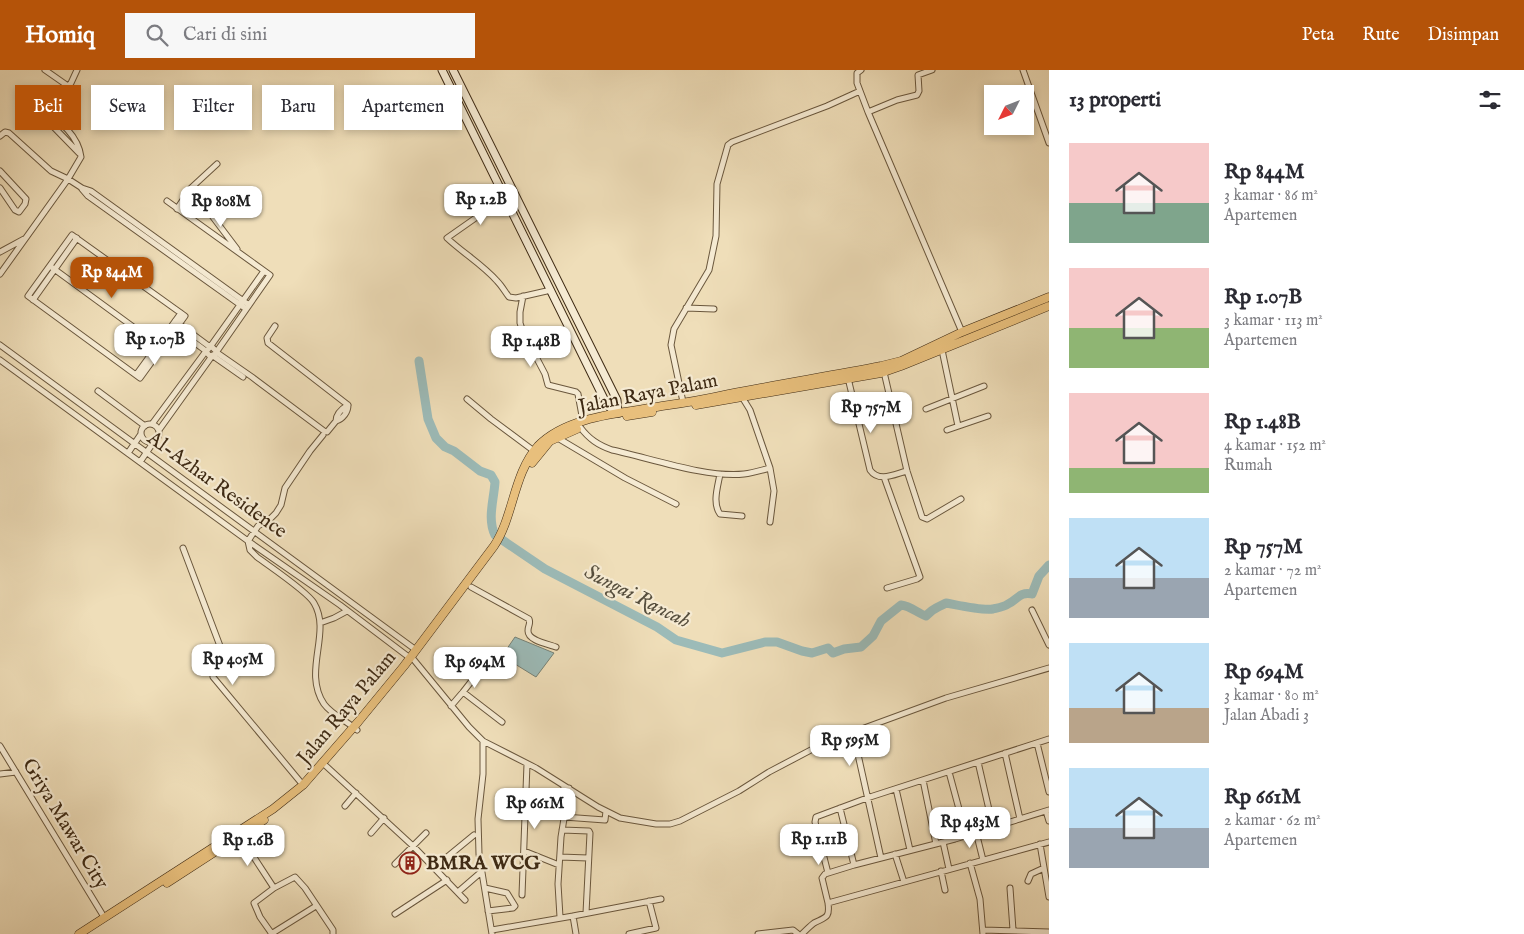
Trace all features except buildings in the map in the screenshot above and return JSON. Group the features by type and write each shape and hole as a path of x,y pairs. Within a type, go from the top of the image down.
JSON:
{"main road":[{"name":"Jalan Raya Palam","path":"606,418 618,413 632,413 742,397 901,361 962,332 1049,297"},
{"name":"Jalan Raya Palam","path":"412,659 416,650 471,586 497,551 522,472 534,452 554,432 606,418 683,402 884,372 1049,306"},
{"name":"Jalan Raya Palam","path":"88,934 297,797 326,766 412,659 502,536 531,464 545,446 556,437 581,424"},
{"name":"Jalan Raya Palam","path":"79,934 273,809 303,785 355,729"}],"street":[{"path":"45,70 68,86 77,70"},
{"path":"442,70 608,405 618,413"},
{"path":"453,70 617,400 632,413"},
{"path":"861,70 857,74 860,92 962,332"},
{"path":"868,112 897,100 917,95 920,91 918,75 932,70"},
{"path":"1023,70 1049,142"},
{"path":"683,402 671,345 674,329 709,270 716,236 716,184 728,145 860,92"},
{"path":"0,274 68,178 81,156 79,148 67,129 39,106 36,106 81,156"},
{"path":"0,136 5,132 9,133 51,171 91,191 247,307"},
{"path":"177,209 191,188 217,164"},
{"path":"0,170 26,199 19,212 15,210 0,188"},
{"path":"191,188 242,255"},
{"path":"504,198 447,238 461,252 492,276 509,297 516,298 551,290"},
{"path":"159,430 270,275 167,202"},
{"path":"72,235 185,316 175,325 140,378 28,296 50,266 72,235"},
{"path":"0,252 27,237"},
{"path":"33,300 78,238"},
{"path":"50,266 160,346"},
{"path":"128,453 141,434 142,429 152,424 162,412 264,271"},
{"path":"523,296 520,323 545,374 546,381 551,387 576,392 581,424 592,441 612,450 699,471 720,474 745,474 770,468"},
{"path":"686,308 714,308"},
{"path":"175,325 208,349 212,347 214,354 243,377"},
{"path":"208,349 207,355 214,354 252,377 327,432 346,413 348,405 268,343 267,338 275,326"},
{"name":"Al-Azhar Residence","path":"0,345 416,650"},
{"path":"942,350 958,426"},
{"name":"Al-Azhar Residence","path":"0,360 412,659 473,732 483,741 527,764 620,818 656,824 670,824 680,821 826,742 946,698 1049,668"},
{"path":"884,372 907,470 922,517 927,519 961,499"},
{"path":"848,378 868,466 874,475 879,477 907,470"},
{"path":"926,409 984,386"},
{"path":"98,391 145,426"},
{"path":"742,397 750,410 770,468 774,491 770,522"},
{"path":"467,399 534,452"},
{"path":"617,400 618,413"},
{"path":"606,418 608,405"},
{"path":"162,412 168,417"},
{"path":"947,430 988,416"},
{"path":"140,462 153,442 160,436 159,430 152,424"},
{"path":"141,434 145,441 153,442"},
{"path":"323,435 285,488 281,505 276,513 254,531 248,540 253,554 313,600 319,614 320,623 315,671 317,687 324,704 329,710 355,729"},
{"path":"556,437 625,478 676,504"},
{"path":"720,474 716,502 717,510 720,514 742,516"},
{"path":"884,477 920,577 887,588"},
{"path":"240,535 246,526"},
{"path":"183,548 220,646 219,655 213,670 213,677 303,785"},
{"path":"471,586 529,619 528,633 530,637 556,647"},
{"path":"1032,610 1049,645"},
{"path":"320,623 347,611"},
{"path":"451,706 474,678"},
{"path":"463,692 502,722"},
{"path":"853,732 881,858"},
{"path":"828,873 815,819 818,816 867,798 1049,739"},
{"path":"483,741 483,774 478,831 479,854 492,932 661,898"},
{"path":"1037,743 1049,792"},
{"name":"Griya Mawar City","path":"0,746 104,917"},
{"path":"1006,753 1020,819"},
{"path":"978,762 993,827"},
{"path":"522,895 527,764"},
{"path":"326,766 384,818 465,900"},
{"path":"0,774 16,772"},
{"path":"949,772 966,835"},
{"path":"923,780 936,844"},
{"path":"560,917 558,884 564,816 563,805 566,787"},
{"path":"896,789 910,850"},
{"path":"345,806 356,793"},
{"path":"840,808 854,865"},
{"path":"802,934 813,924 828,916 830,912 822,878 823,875 943,842 1048,810 1049,821"},
{"path":"564,816 605,820 606,811"},
{"path":"371,833 384,818"},
{"path":"562,830 588,831 590,834 586,913"},
{"path":"976,832 983,860"},
{"path":"395,864 426,833"},
{"path":"434,867 474,835"},
{"path":"240,836 274,888"},
{"path":"943,842 949,869"},
{"path":"828,903 1049,842"},
{"path":"1040,844 1049,897"},
{"path":"524,851 559,865"},
{"path":"895,854 904,882"},
{"path":"560,857 588,858"},
{"path":"970,864 980,899 983,932 1013,930 1048,932"},
{"path":"1028,881 1031,874 1044,868"},
{"path":"941,871 945,890"},
{"path":"458,892 480,873"},
{"path":"316,906 271,934 254,903 274,888 296,877 333,930 333,934"},
{"path":"395,914 447,880"},
{"path":"485,888 507,892 515,906 513,908 488,911"},
{"path":"1010,888 1013,930"},
{"path":"629,934 654,930 656,928 649,901"},
{"path":"573,916 576,934"},
{"path":"758,934 793,930 798,934"}],"water":[{"path":"515,637 554,653 536,677 502,656"}],"waterway":[{"name":"Sungai Rancah","path":"419,361 428,419 436,438 445,447 454,451 480,471 491,475 495,482 491,516 495,535 545,569 657,627 676,640 722,653 765,642 777,642 812,653 828,648 833,653 844,649 861,647 873,636 881,621 901,605 926,616 933,609 946,603 983,609 1005,606 1024,594 1032,594 1039,576 1049,565"}],"place":[{"name":"BMRA WCG","path":"410,863"}]}
